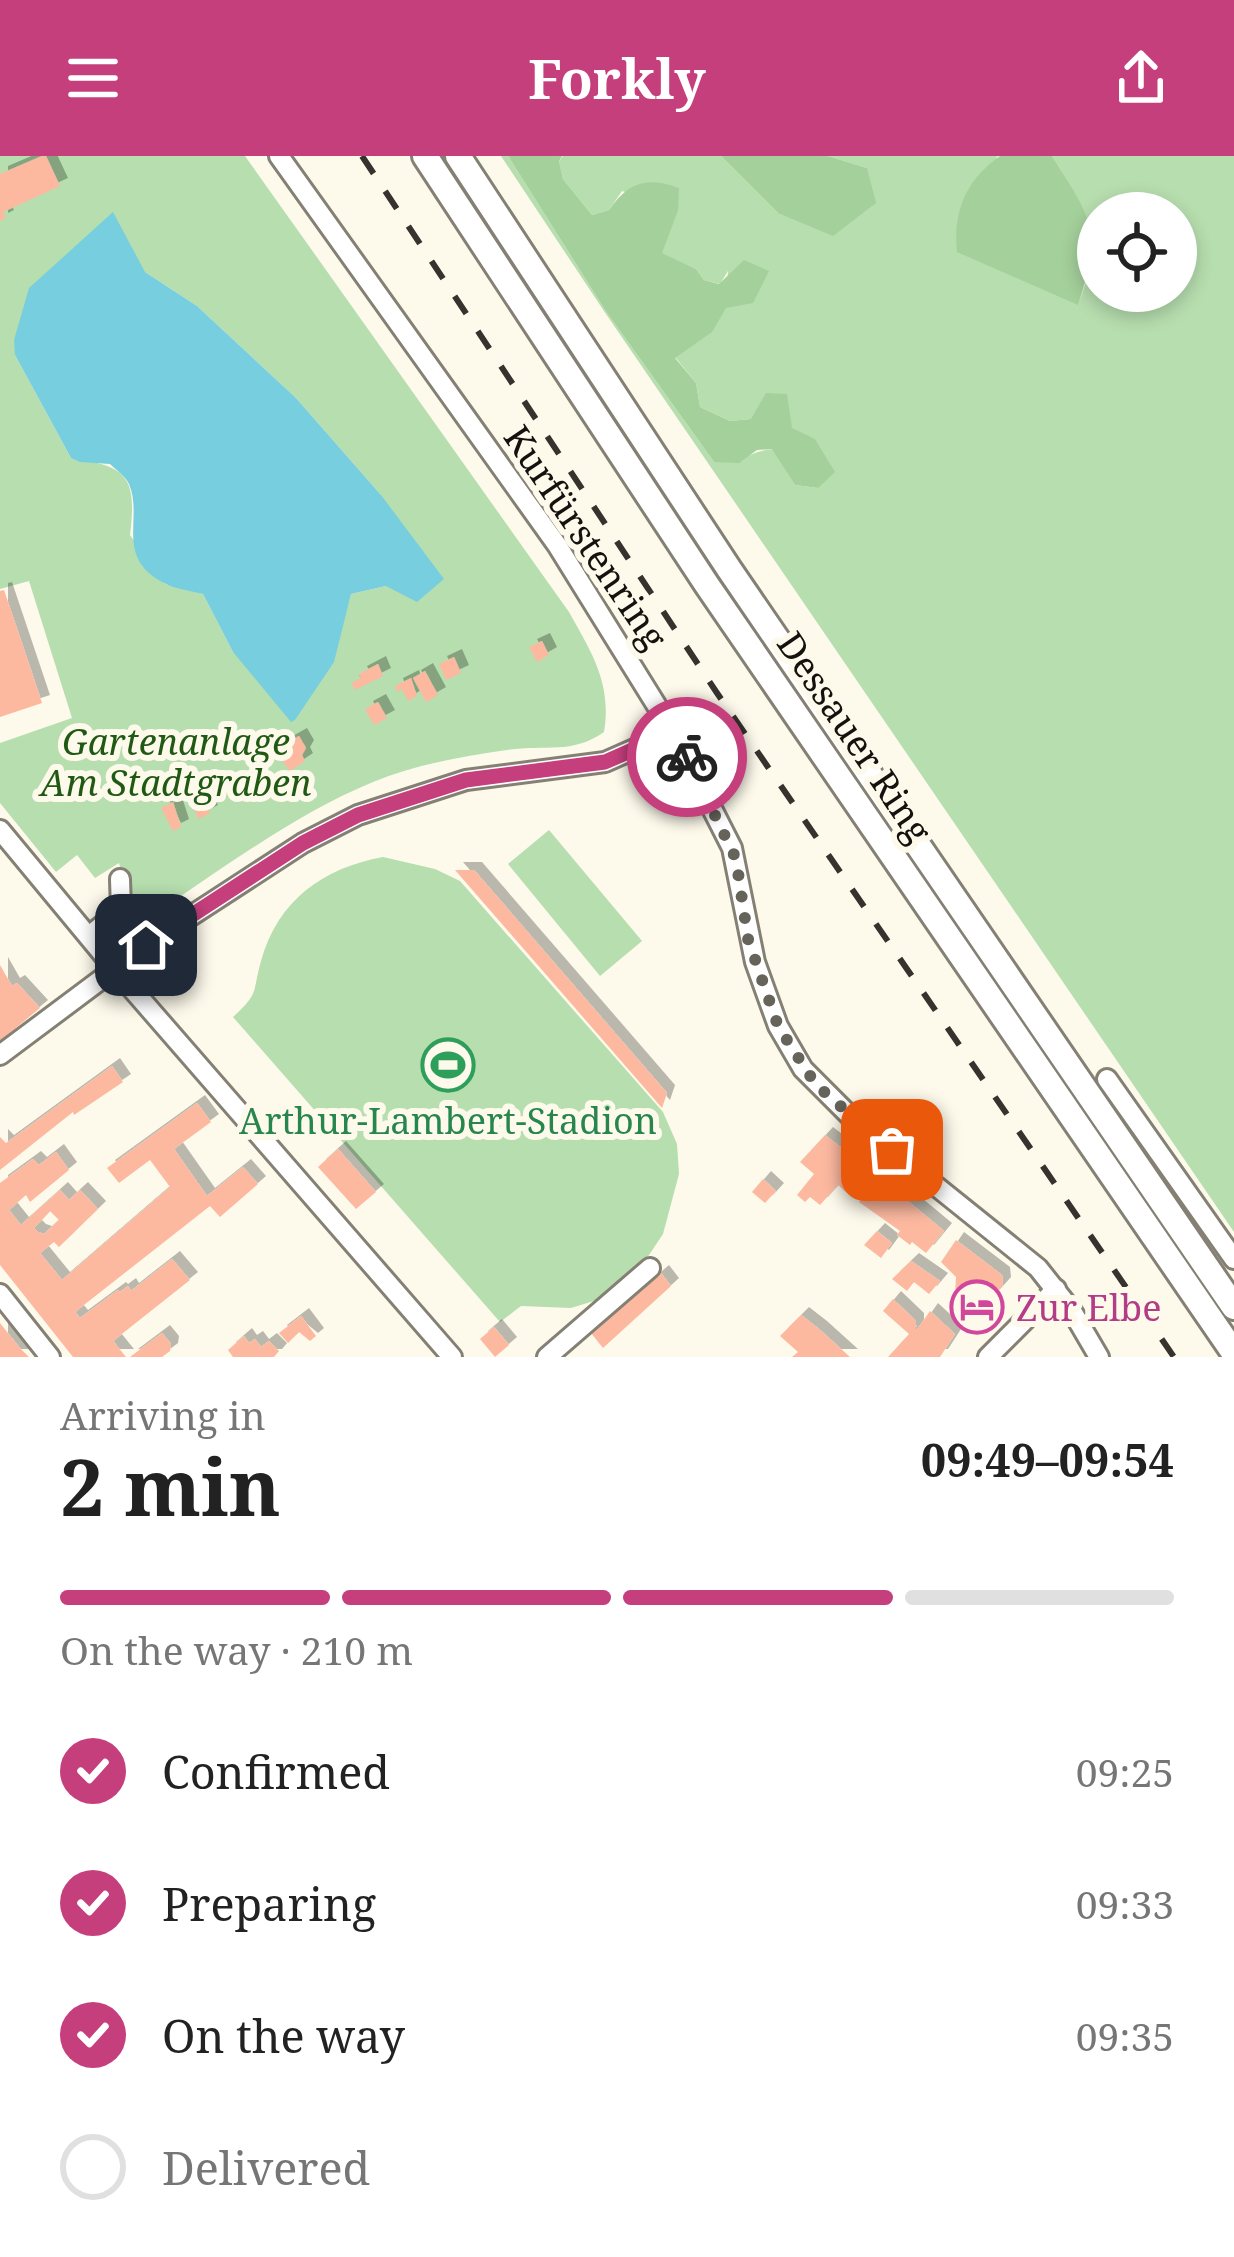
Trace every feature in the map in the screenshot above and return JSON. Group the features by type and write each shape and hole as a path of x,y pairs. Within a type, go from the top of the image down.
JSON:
{"main road":[{"name":"Dessauer Ring","path":"424,156 707,585 1234,1353"},
{"name":"Dessauer Ring","path":"458,156 729,569 1234,1306"}],"street":[{"name":"Kurfürstenring","path":"279,156 557,545 704,786 732,848 760,979 802,1069 835,1104 1002,1236 1056,1289 1099,1357"},
{"path":"0,1055 115,968 272,862 358,815 466,780 605,762 673,732"},
{"path":"0,830 452,1357"},
{"path":"89,936 121,910 120,879"},
{"path":"1107,1079 1234,1259"},
{"path":"547,1357 650,1268"},
{"path":"988,1357 1056,1289"},
{"path":"0,1294 50,1357"}],"green space":[{"name":"Gartenanlage Am Stadtgraben","path":"0,156 245,156 569,612 603,684 604,732 580,744 473,755 373,782 281,830 136,926 119,863 95,878 77,855 56,872 0,803 0,743 72,718 29,581 0,589","holes":["145,272 197,306 296,398 381,495 386,586 351,594 343,621 233,652 203,594 165,584 130,535 132,500 125,478 105,465 71,458 15,355"]},
{"path":"501,156 508,156 605,310 714,462 773,449 795,485 818,488 751,419 730,421 700,407 696,383 675,357 716,323 728,271 720,284 704,280 696,269 661,253 678,211 622,191 609,210 592,215 563,179 559,161 563,156 721,156 778,213 867,168 828,156 1000,156 996,157 1077,302 1077,312 1197,312 1197,192 1077,192 1077,196 1052,156 1234,156 1234,1232 604,311"},
{"path":"508,156 562,156 563,179 592,215 609,210 623,193 639,184 657,182 679,188 678,211 662,253 696,269 704,280 719,284 744,260 769,271 753,303 726,308 712,332 675,358 696,383 700,407 730,421 751,419 766,393 787,394 792,428 815,439 835,472 818,488 795,485 772,449 757,450 739,463 714,462 605,310"},
{"path":"721,156 828,156 867,168 876,203 833,236 778,213"},
{"path":"1000,156 1052,156 1077,197 1077,305 957,252 960,210 978,175"},
{"path":"549,830 642,941 600,976 508,864"},
{"name":"Arthur-Lambert-Stadion","path":"383,857 435,869 460,881 663,1112 677,1144 679,1174 663,1234 629,1277 597,1300 571,1308 521,1306 500,1322 233,1017 251,997 269,939 291,904 341,869"}],"water":[{"path":"113,212 145,272 197,306 296,398 381,495 444,579 417,602 386,586 351,594 334,662 291,722 233,652 203,594 166,584 140,562 127,481 110,464 71,458 15,355 14,340 29,288"}],"building":[{"path":"42,156 60,186 3,212 6,218 0,221 0,174"},
{"path":"4,590 42,703 0,717 0,591"},
{"path":"542,641 549,655 537,662 529,647"},
{"path":"454,657 461,673 446,680 439,664"},
{"path":"378,664 383,676 355,690 351,683"},
{"path":"425,671 438,695 426,702 413,678"},
{"path":"411,678 417,696 408,701 395,686"},
{"path":"378,702 387,718 374,725 365,709"},
{"path":"299,736 306,748 305,761 290,771 274,750"},
{"path":"198,790 210,813 199,819 187,796"},
{"path":"173,802 181,827 173,831 161,808"},
{"path":"455,870 474,870 667,1093 662,1108"},
{"path":"0,965 12,986 17,983 40,1008 0,1041"},
{"path":"112,1066 123,1082 73,1112 0,1170 0,1137 6,1143"},
{"path":"197,1103 211,1122 174,1149 207,1196 243,1167 258,1184 220,1217 210,1206 75,1312 80,1318 118,1290 128,1286 131,1291 172,1259 190,1280 113,1341 126,1357 73,1357 0,1265 0,1183 33,1159 39,1165 56,1152 69,1170 30,1202 26,1195 9,1210 21,1225 60,1190 69,1200 80,1190 98,1209 59,1247 54,1242 40,1253 62,1280 170,1187 150,1160 119,1183 107,1168","holes":["50,1211 59,1220 44,1234 34,1228"]},
{"path":"825,1135 869,1169 847,1193 838,1185 820,1205 797,1195 814,1174 800,1162"},
{"path":"338,1149 376,1192 356,1209 318,1167"},
{"path":"879,1177 944,1231 926,1253 859,1202"},
{"path":"763,1179 776,1191 765,1203 752,1192"},
{"path":"877,1231 892,1243 881,1258 864,1245"},
{"path":"956,1240 1002,1275 1003,1285 977,1314 955,1296 956,1277 941,1262"},
{"path":"911,1261 940,1281 929,1294 914,1282 907,1291 892,1279"},
{"path":"661,1273 671,1286 603,1348 591,1333"},
{"path":"893,1299 916,1321 916,1331 930,1311 955,1334 940,1357 888,1357 909,1334 883,1311"},
{"path":"801,1315 850,1357 792,1357 798,1352 780,1336"},
{"path":"301,1316 316,1336 310,1341 299,1332 288,1343 279,1333"},
{"path":"0,1323 19,1347 29,1357 0,1357"},
{"path":"494,1327 509,1345 495,1357 480,1339"},
{"path":"162,1333 171,1344 162,1357 130,1357"},
{"path":"244,1336 261,1347 269,1341 279,1351 274,1357 233,1357 228,1350"}],"railway":[{"path":"362,156 717,693 1174,1357"}],"way so far":[{"path":"687,757 736,859 748,939 765,995 789,1048 816,1085 892,1150"}],"place":[{"name":"Arthur-Lambert-Stadion","path":"448,1065"},
{"name":"Zur Elbe","path":"977,1307"}],"route":[{"path":"146,945 303,843 386,803 488,775 589,766 621,757 673,732 687,757"}]}
